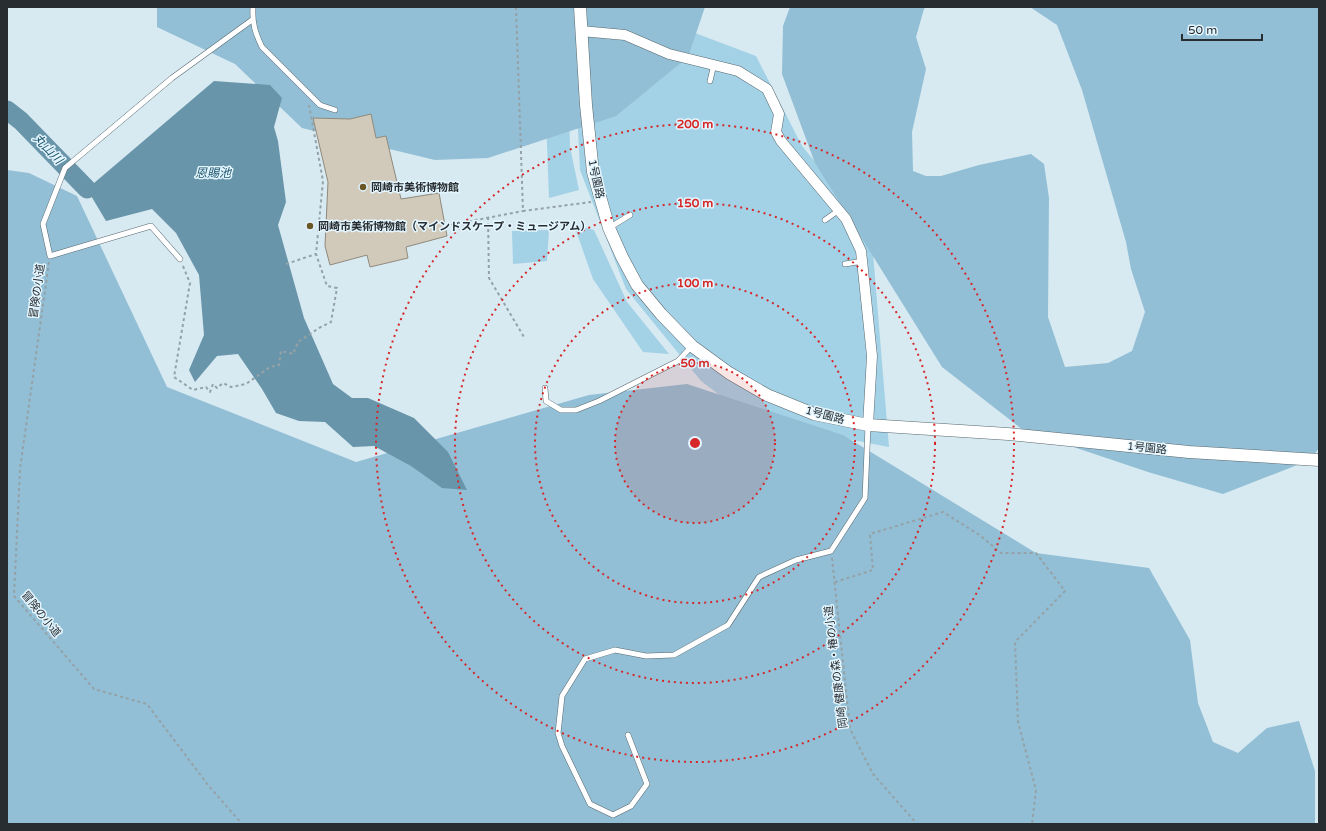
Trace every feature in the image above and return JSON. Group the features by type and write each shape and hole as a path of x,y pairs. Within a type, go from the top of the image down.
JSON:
{"street":[{"name":"1号園路","path":"580,7 593,172 600,201 609,228 637,285 661,314 692,346 729,373 767,395 814,414 868,425 1008,434 1189,452 1319,460"},
{"path":"581,31 625,35 669,54 738,71 767,89 779,114 776,132 781,141 846,219 862,251 872,356 868,425"}],"lane":[{"path":"253,7 252,20 256,35 262,47 320,105 335,110"},
{"path":"180,259 151,226 50,256 43,224 65,168 172,78 252,20"},
{"path":"710,81 714,64"},
{"path":"825,220 839,210"},
{"path":"609,228 630,215"},
{"path":"845,264 863,261"},
{"path":"545,388 546,401 561,410 576,410 599,401 678,361 692,346"},
{"path":"628,735 647,784 631,806 614,815 590,804 562,746 558,734 562,696 585,660 615,650 646,656 674,655 728,626 759,577 796,560 831,551 865,498 868,425"}],"path":[{"path":"516,7 523,210"},
{"path":"180,259 190,283 174,377 193,390 206,387 210,392 213,384 218,388 223,383 231,387 246,384 270,366 279,365 281,351 293,354 298,342 331,322 337,288 327,286 316,254 322,182 307,92"},
{"path":"445,226 523,210 600,201"},
{"path":"488,217 488,278 524,337"},
{"path":"286,264 316,254"},
{"name":"冒険の小道","path":"50,256 20,469 14,596 94,689 147,704 208,785 242,824"},
{"path":"835,582 873,570 870,534 943,512 981,536 1001,553 1036,553 1065,591 1015,642 1018,722 1036,790 1032,824"},
{"name":"岡崎 健康の森・椿の小道","path":"831,551 850,729 873,774 917,824"}],"shaded area":[{"path":"157,7 705,7 688,57 616,116 488,158 435,160 302,128 235,64 157,27"},
{"path":"542,7 566,7 570,147 579,190 549,198"},
{"path":"572,7 634,10 756,56 802,146 871,229 889,447 754,421 701,381 626,289 580,170"},
{"path":"790,7 926,7 924,9 916,37 926,69 912,132 913,171 926,176 941,176 979,165 1031,154 1044,164 1049,198 1048,317 1065,367 1108,363 1132,351 1145,312 1131,269 1126,242 1082,90 1057,25 1030,7 1319,7 1319,448 1310,460 1223,494 1148,472 1023,430 942,367 815,163 782,74 783,26"},
{"path":"7,170 29,173 77,196 167,387 356,462 589,395 687,384 843,435 1036,553 1149,568 1190,640 1198,703 1213,742 1238,753 1267,728 1299,721 1315,771 1315,824 7,824"},
{"path":"574,225 594,230 627,302 669,354 643,352 593,279"},
{"path":"549,230 547,261 513,264 512,231"}],"water":[{"name":"恩賜池","path":"214,81 270,85 282,98 274,127 278,141 286,202 278,225 304,318 333,384 352,398 368,398 414,418 448,452 467,490 442,488 411,466 374,446 353,447 325,422 299,421 276,413 262,389 238,354 217,356 195,382 189,370 204,335 199,275 176,233 152,209 106,221 87,189"}],"building":[{"name":"岡崎市美術博物館","path":"371,114 376,138 386,136 401,199 439,193 447,236 406,247 408,258 370,267 367,255 330,265 325,246 328,182 313,118 350,119"}],"waterway":[{"name":"丸山川","path":"7,110 21,121 87,189"}],"place":[{"name":"岡崎市美術博物館","path":"363,187"},
{"name":"岡崎市美術博物館（マインドスケープ・ミュージアム）","path":"310,226"}]}
